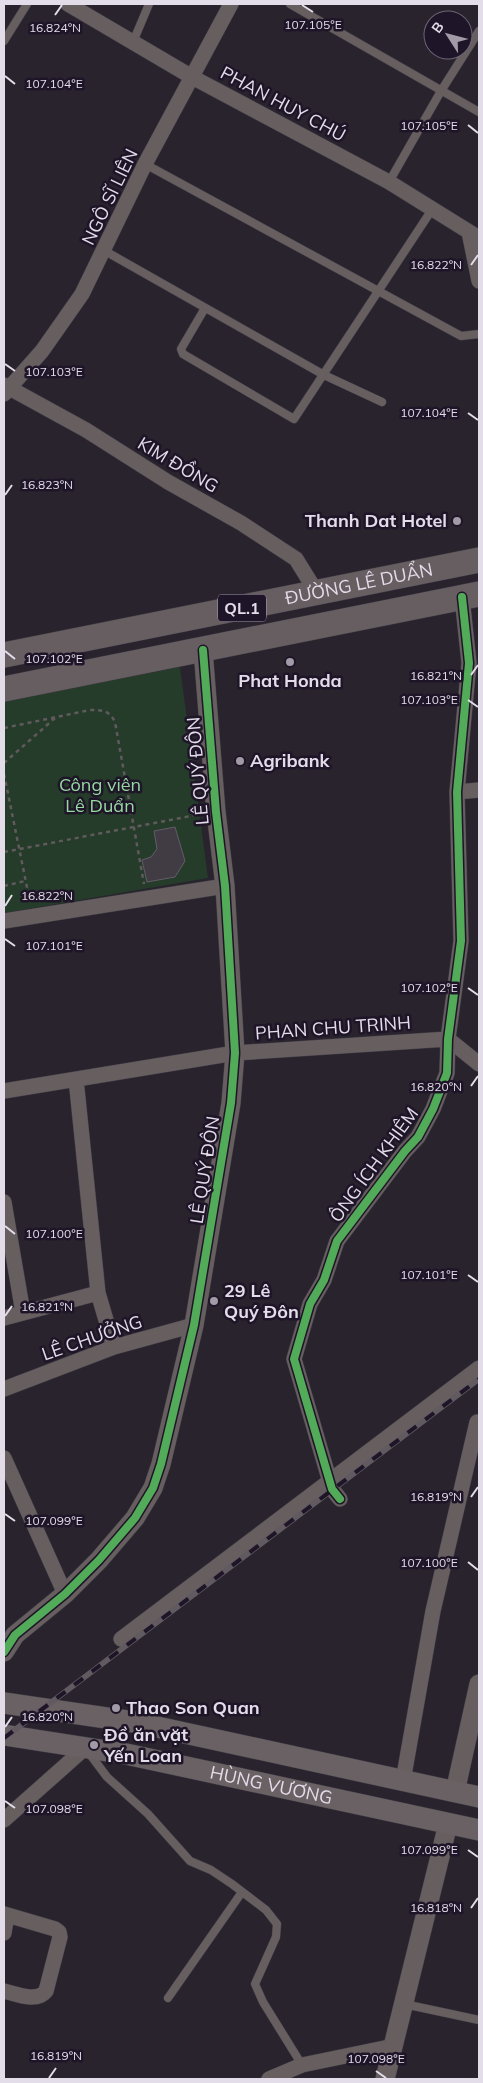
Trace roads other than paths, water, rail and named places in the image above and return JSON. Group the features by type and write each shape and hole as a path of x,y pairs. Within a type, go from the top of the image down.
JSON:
{"highway":[{"name":"ĐƯỜNG LÊ DUẨN","path":"4,655 479,560"},
{"name":"ĐƯỜNG LÊ DUẨN","path":"4,689 471,596"},
{"path":"195,618 202,650"}],"main road":[{"name":"HÙNG VƯƠNG","path":"4,1703 134,1722 479,1797"},
{"name":"HÙNG VƯƠNG","path":"4,1735 126,1754 479,1830"},
{"path":"448,1824 455,1792"}],"street":[{"name":"PHAN HUY CHÚ","path":"68,4 192,76 389,182 474,235"},
{"name":"NGÔ SĨ LIÊN","path":"5,389 42,352 82,294 105,251 145,164 231,4"},
{"path":"474,235 479,281"},
{"name":"KIM ĐỒNG","path":"5,389 86,430 168,482 242,523 296,559 317,593"},
{"name":"ÔNG ÍCH KHIÊM","path":"340,1499 332,1488 294,1359 310,1304 324,1280 337,1241 404,1150 418,1137 433,1109 447,1073 448,1039 460,941 457,792 469,663 471,596"},
{"name":"LÊ QUÝ ĐÔN","path":"4,1652 10,1637 65,1594 99,1560 134,1518 153,1488 161,1464 194,1325 231,1103 235,1053 225,886 216,812 202,650"},
{"path":"457,792 479,790"},
{"path":"4,921 225,886"},
{"path":"448,1039 479,1064"},
{"name":"PHAN CHU TRINH","path":"4,1091 235,1053 448,1039"},
{"path":"76,1079 98,1293 114,1347"},
{"path":"4,1202 23,1312"},
{"path":"4,1318 98,1293"},
{"name":"LÊ CHƯỞNG","path":"4,1389 114,1347 194,1325"},
{"path":"121,1639 479,1368"},
{"path":"402,1781 433,1611 477,1422"},
{"path":"4,1458 65,1594"},
{"path":"455,1792 479,1684"},
{"path":"4,1820 85,1748"},
{"path":"385,2079 448,1824"},
{"path":"4,1933 6,1914 55,1929 60,1937 46,1991 42,1996 36,1998 4,1991"},
{"path":"269,2079 302,2065 394,2046"}],"lane":[{"path":"4,41 26,4"},
{"path":"133,42 149,4"},
{"path":"290,4 479,112"},
{"path":"389,182 479,31"},
{"path":"145,164 461,336 479,334"},
{"path":"205,308 181,349 183,354 294,419 433,208"},
{"path":"105,251 324,375 382,402"},
{"path":"85,1748 107,1777 148,1814 190,1861 210,1870 242,1892 266,1910 277,1924 276,1937 255,1984 263,2002 302,2065"},
{"path":"168,1998 242,1892"},
{"path":"404,2004 479,2020"}],"railway":[{"path":"4,1738 479,1379"}],"place":[{"name":"Thanh Dat Hotel","path":"457,521"},
{"name":"Phat Honda","path":"290,662"},
{"name":"Agribank","path":"240,761"},
{"name":"29 Lê Quý Đôn","path":"214,1301"},
{"name":"Thao Son Quan","path":"116,1708"},
{"name":"Đồ ăn vặt Yến Loan","path":"94,1745"}],"park label":[{"name":"Công viên Lê Duẩn","path":"100,795"}]}
